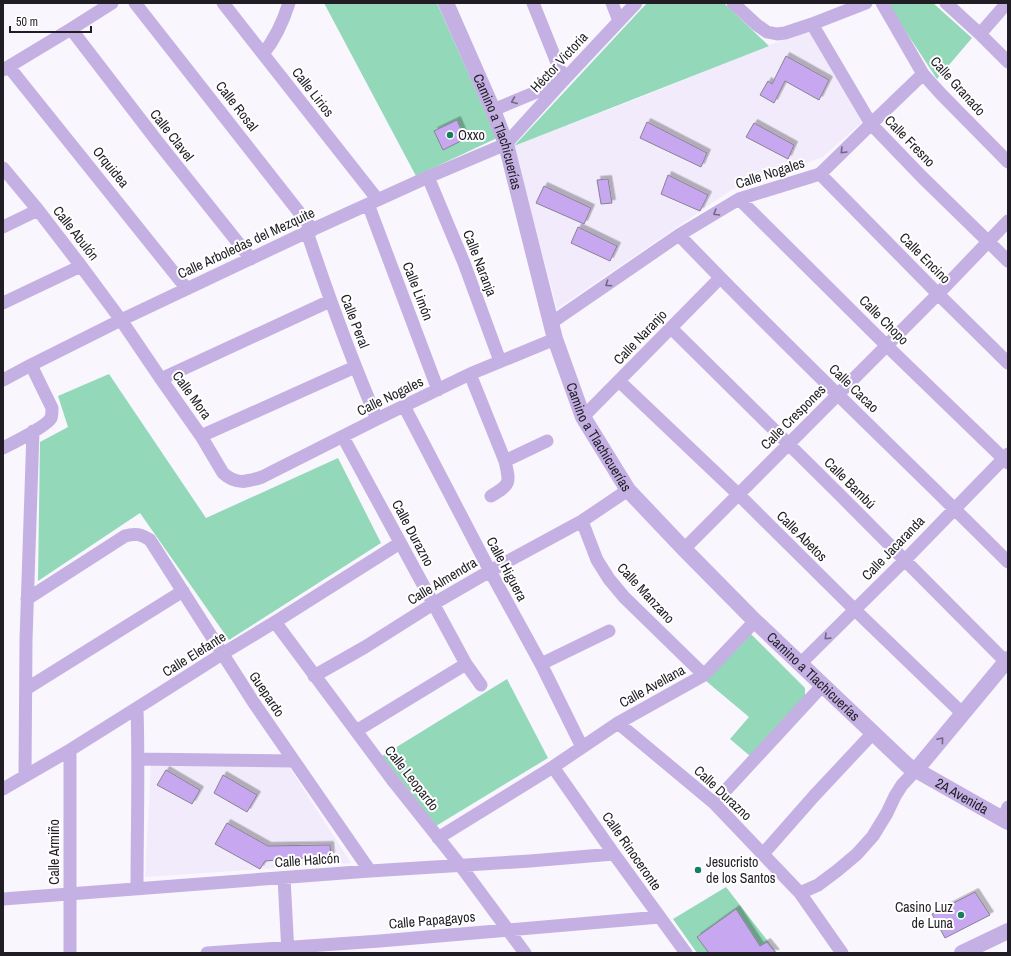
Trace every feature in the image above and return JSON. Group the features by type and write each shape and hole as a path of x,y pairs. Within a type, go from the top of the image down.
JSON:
{"street":[{"path":"6,68 112,3"},
{"name":"Calle Rosal","path":"135,3 310,231"},
{"name":"Calle Lirios","path":"223,3 263,54 373,202"},
{"path":"263,54 272,44 290,3"},
{"name":"Camino a Tlachicuerías","path":"446,3 506,144 550,323 583,417 628,490 755,621 907,765 916,770"},
{"path":"492,110 563,81 532,3"},
{"path":"612,3 619,21"},
{"name":"Héctor Victoria","path":"506,144 636,3"},
{"path":"733,3 757,25 767,32 776,34 785,33 812,24 842,7 866,3"},
{"name":"Calle Granado","path":"882,3 923,74 1008,162"},
{"path":"946,3 1008,62"},
{"path":"980,34 1007,3"},
{"name":"Calle Fresno","path":"812,24 871,124 922,177 1008,261"},
{"name":"Calle Clavel","path":"71,29 157,141 251,259"},
{"name":"Orquidea","path":"6,68 93,171 187,289"},
{"name":"Calle Nogales","path":"550,323 679,235 739,199 820,174 923,74"},
{"name":"Calle Arboledas del Mezquite","path":"3,380 121,320 310,231 428,177 506,144"},
{"name":"Calle Abulón","path":"3,168 38,210 121,320"},
{"name":"Calle Encino","path":"820,174 938,294 1008,362"},
{"name":"Calle Naranja","path":"428,177 464,263 500,361"},
{"name":"Calle Chopo","path":"739,199 887,346 1007,459"},
{"name":"Calle Limón","path":"373,202 438,390"},
{"path":"3,227 38,210"},
{"name":"Calle Crespones","path":"684,549 887,346 1008,221"},
{"name":"Calle Peral","path":"310,231 330,301 377,419"},
{"name":"Calle Cacao","path":"679,235 837,395 1008,562"},
{"path":"3,303 81,266"},
{"name":"Calle Naranjo","path":"583,417 720,278"},
{"path":"161,379 330,301"},
{"name":"Calle Mora","path":"121,320 202,436 223,473 228,478 240,482"},
{"name":"Calle Bambú","path":"670,328 789,444 1007,662"},
{"name":"Calle Nogales","path":"240,482 251,481 262,477 470,374 555,339"},
{"path":"3,448 47,423 51,418 52,408 31,365"},
{"path":"202,436 355,367"},
{"path":"470,374 505,461 509,480 503,489 491,496"},
{"name":"Calle Abetos","path":"619,381 739,495 963,714"},
{"name":"Calle Higuera","path":"404,406 490,571 541,664 582,747"},
{"path":"25,776 26,640 33,431"},
{"name":"Calle Durazno","path":"343,437 466,664 481,684"},
{"path":"505,461 547,441"},
{"name":"Calle Jacaranda","path":"800,664 954,509 1007,459"},
{"name":"Calle Almendra","path":"314,676 365,647 433,604 582,520 628,490"},
{"name":"Calle Manzano","path":"582,520 598,560 609,579 624,597 704,675"},
{"name":"Guepardo","path":"27,598 125,536 139,534 150,540 222,654 370,871"},
{"name":"Calle Elefante","path":"3,789 70,750 400,543"},
{"path":"26,689 183,591"},
{"name":"Calle Avellana","path":"438,838 553,766 618,723 704,675 755,621"},
{"name":"Calle Leopardo","path":"275,622 394,782 460,865 526,953"},
{"path":"541,664 609,631"},
{"path":"800,893 818,885 838,870 873,836 902,785 1007,662"},
{"path":"356,731 466,664"},
{"path":"714,803 823,685"},
{"path":"137,708 137,889"},
{"name":"Calle Durazno","path":"618,723 714,803 800,893 842,953"},
{"path":"763,854 814,796 873,733"},
{"name":"Calle Armiño","path":"70,750 70,953"},
{"path":"138,759 294,761"},
{"name":"Calle Rinoceronte","path":"553,766 614,854 686,953"},
{"name":"2A Avenida","path":"916,770 1006,816"},
{"name":"Calle Halcón","path":"3,899 614,854"},
{"path":"284,878 288,950"},
{"name":"Calle Papagayos","path":"207,953 288,950 660,917"},
{"path":"962,953 1008,931"}],"shaded area":[{"path":"809,31 862,122 823,157 733,189 557,309 514,146 647,95 764,47"},
{"path":"151,763 288,765 351,863 145,877"}],"green space":[{"path":"324,3 437,3 497,138 416,176"},
{"path":"647,3 724,3 769,46 514,146"},
{"path":"887,3 933,3 972,38 937,79"},
{"path":"109,374 206,518 338,458 381,543 229,640 140,513 38,581 40,442 68,427 58,396"},
{"path":"751,634 805,688 805,696 750,756 730,739 749,717 706,681"},
{"path":"507,679 548,758 436,826 382,756"},
{"path":"726,887 777,953 697,953 673,919"}],"building":[{"path":"786,56 829,80 819,100 785,81 774,103 760,95 768,81 772,84"},
{"name":"Oxxo","path":"457,120 465,139 443,150 434,131"},
{"path":"647,122 707,153 701,167 640,138"},
{"path":"754,123 794,145 788,159 746,137"},
{"path":"668,175 708,195 700,211 661,194"},
{"path":"608,179 612,203 601,204 597,180"},
{"path":"544,186 591,208 584,224 536,203"},
{"path":"578,227 617,246 610,261 571,243"},
{"path":"166,770 200,790 192,804 157,785"},
{"path":"223,775 257,795 247,812 214,793"},
{"path":"227,823 268,846 330,845 331,856 265,861 260,869 215,844"},
{"name":"Casino Luz de Luna","path":"975,892 990,915 945,938 932,914"},
{"path":"736,909 760,946 767,942 776,953 709,953 697,937"}],"place":[{"name":"Oxxo","path":"450,135"},
{"name":"Jesucristo de los Santos","path":"698,870"},
{"name":"Casino Luz de Luna","path":"961,915"}]}
